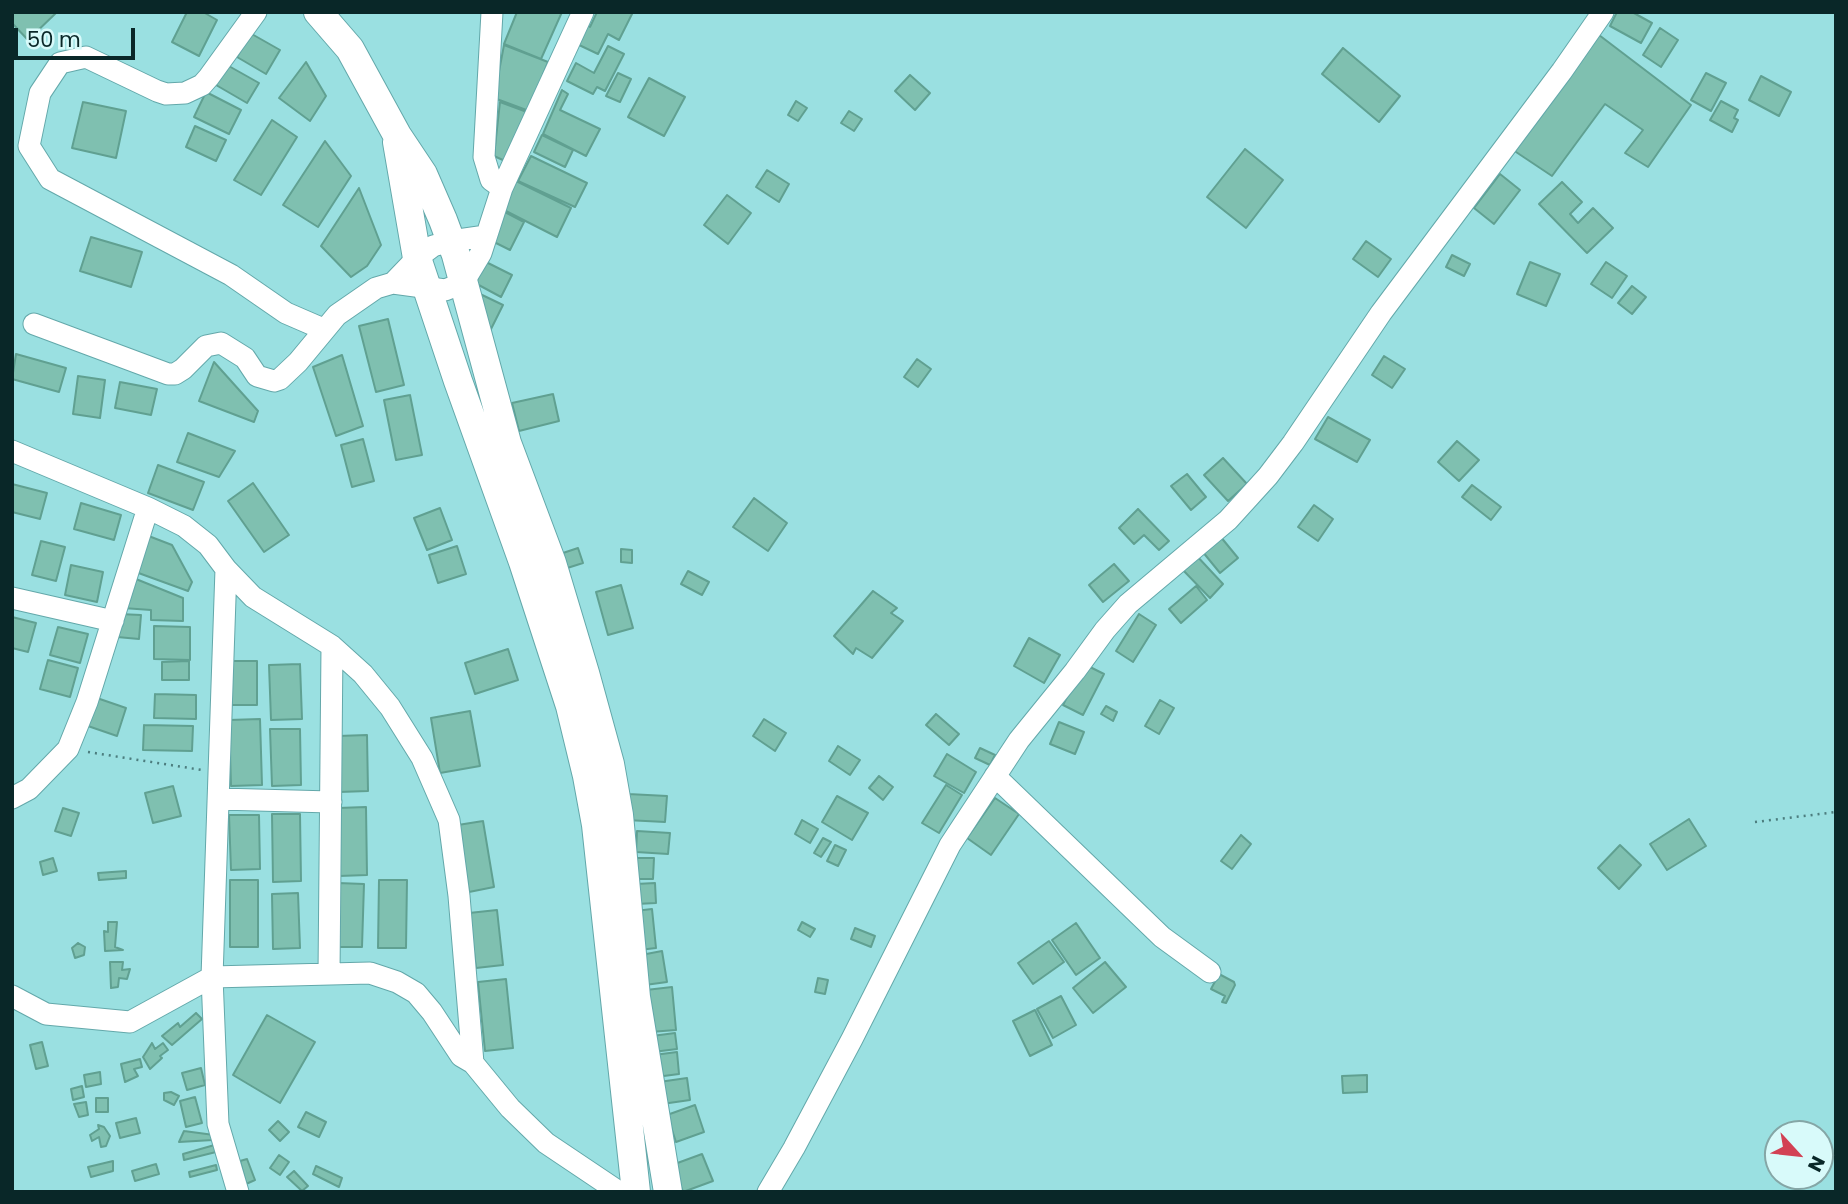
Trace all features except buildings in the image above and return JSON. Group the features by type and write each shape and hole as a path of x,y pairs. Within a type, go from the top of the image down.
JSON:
{"main road":[{"path":"318,12 351,49 397,135 423,174 451,241 507,443 552,563 610,764 620,815 636,997 668,1189"},
{"path":"397,135 417,258 540,614 570,706 587,776 596,825 628,1191"}],"street":[{"path":"256,12 209,78 202,85 185,93 166,94 157,91 86,57 60,63 40,93 29,146 50,179 231,275 286,313 323,329"},
{"path":"492,12 484,158 491,180 502,188"},
{"path":"34,324 168,374 175,374 183,369 206,346 221,344 245,358 257,376 274,381 280,379 298,362 323,329 351,304 376,288 393,283 445,290 463,283 481,253 502,188 583,12"},
{"path":"768,1192 839,1063 950,845 1019,740 1128,604 1228,520 1268,476 1381,313 1603,12"},
{"path":"393,283 433,246 486,236"},
{"path":"12,452 148,508 184,526 208,545 253,597 332,646 363,674 390,707 422,758 449,820 459,896 473,1063"},
{"path":"12,798 29,789 68,749 87,702 148,508"},
{"path":"226,569 212,977 218,1124 238,1192"},
{"path":"12,598 113,621"},
{"path":"329,974 332,646"},
{"path":"995,776 1162,937 1210,972"},
{"path":"219,799 331,802"},
{"path":"12,996 47,1014 130,1022 212,977 370,974 397,982 416,993 461,1056 473,1063 510,1108 546,1143 628,1191 668,1189"}],"path":[{"path":"68,749 219,772"},
{"path":"1755,822 1836,812"}]}
